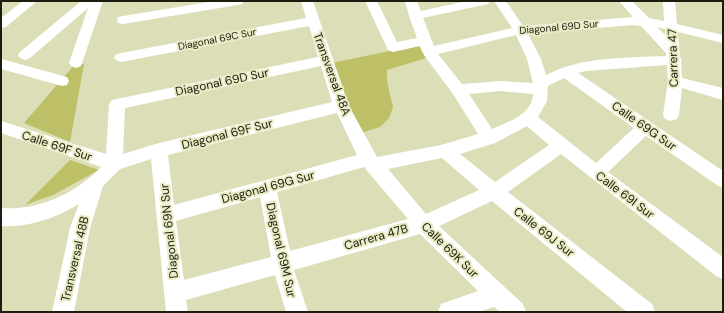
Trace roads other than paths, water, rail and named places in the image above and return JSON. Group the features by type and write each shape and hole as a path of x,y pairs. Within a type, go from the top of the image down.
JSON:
{"street":[{"path":"1,24 7,13 31,1"},
{"path":"25,55 89,1"},
{"path":"76,64 97,1"},
{"path":"123,20 193,5 238,1"},
{"name":"Transversal 48A","path":"307,1 341,106 371,162"},
{"name":"Diagonal 69D Sur","path":"371,1 382,20 393,47 426,46 520,30 643,20 723,39"},
{"path":"411,1 426,46 458,90 489,138"},
{"path":"415,16 484,1"},
{"path":"500,1 520,30 536,65 540,87 537,105 528,118"},
{"path":"625,1 675,56"},
{"name":"Carrera 47","path":"669,1 676,81 671,115"},
{"name":"Diagonal 69C Sur","path":"121,57 313,21"},
{"path":"458,90 500,86 540,87 565,72 585,66 675,56"},
{"name":"Diagonal 69D Sur","path":"114,164 117,104 327,60"},
{"path":"1,64 62,81"},
{"name":"Calle 69G Sur","path":"565,72 645,127 667,144 723,180"},
{"path":"676,81 723,94"},
{"name":"Diagonal 69F Sur","path":"114,164 159,150 341,106"},
{"name":"Diagonal 69G Sur","path":"167,215 267,187 371,162 445,151 489,138 528,118"},
{"name":"Calle 69I Sur","path":"528,118 596,173 723,269"},
{"name":"Calle 69F Sur","path":"1,127 114,164"},
{"path":"596,173 645,127"},
{"name":"Carrera 47B","path":"175,293 423,224 494,192 562,145"},
{"name":"Diagonal 69N Sur","path":"159,150 177,312"},
{"name":"Calle 69J Sur","path":"445,151 644,312"},
{"name":"Calle 69K Sur","path":"371,162 423,224 515,312"},
{"path":"1,217 12,219 26,218 50,209 95,184 114,164"},
{"name":"Transversal 48B","path":"63,312 80,228 95,184"},
{"name":"Diagonal 69M Sur","path":"267,187 282,263 297,312"},
{"path":"449,312 498,295"}]}
